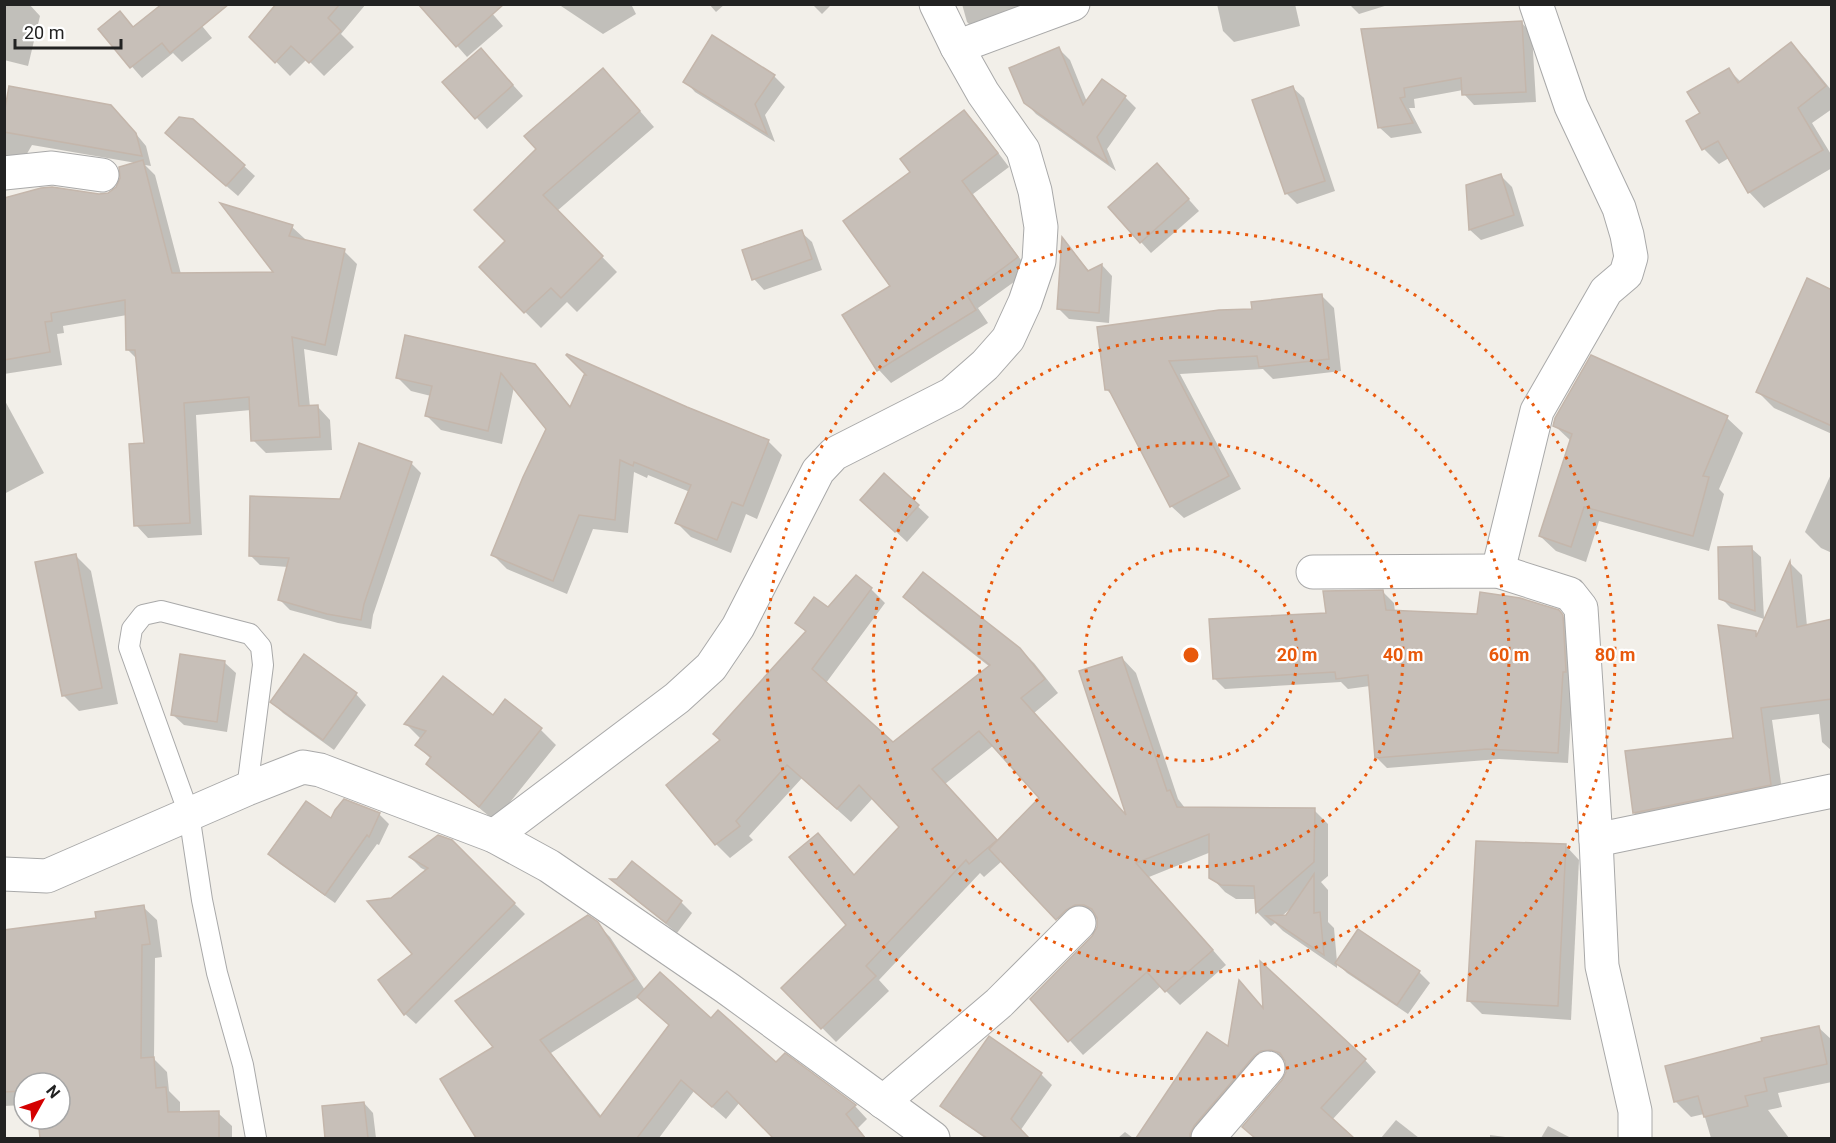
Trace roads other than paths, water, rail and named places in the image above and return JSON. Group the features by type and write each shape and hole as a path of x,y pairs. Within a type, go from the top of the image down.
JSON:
{"street":[{"path":"494,836 677,698 711,667 738,627 818,471 834,454 952,394 985,365 1008,339 1025,302 1039,261 1041,226 1035,191 1023,150 983,93 936,4"},
{"path":"957,47 1072,4"},
{"path":"1498,571 1537,411 1606,291 1626,274 1631,257 1628,235 1620,208 1570,106 1536,4"},
{"path":"4,173 52,168 102,175"},
{"path":"1313,572 1498,571 1570,594 1581,608 1602,966 1635,1111 1635,1138"},
{"path":"4,874 47,876 303,767 320,770 494,836 549,866 727,988 933,1138"},
{"path":"1596,840 1832,791"},
{"path":"883,1102 999,1003 1079,923"},
{"path":"1208,1138 1268,1068"}],"lane":[{"path":"247,789 262,665 261,647 250,634 161,611 143,615 132,629 129,647 189,814 208,931 217,973 243,1065 256,1138"}]}
